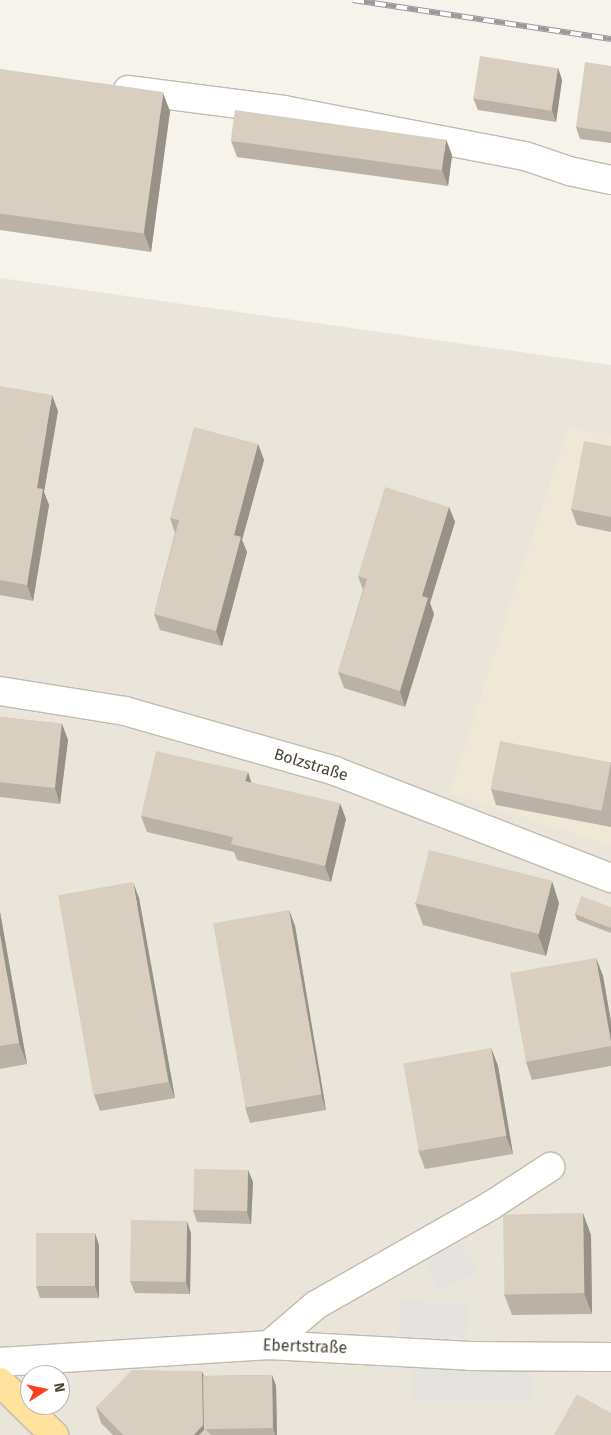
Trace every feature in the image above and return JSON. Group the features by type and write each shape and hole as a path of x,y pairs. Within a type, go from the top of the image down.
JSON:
{"main road":[{"path":"0,1382 54,1435"}],"street":[{"path":"98,86 294,111 525,156 569,171 611,180"},
{"name":"Bolzstraße","path":"0,691 125,710 335,771 611,878"},
{"path":"269,1345 316,1305 490,1206 550,1167"},
{"name":"Ebertstraße","path":"0,1362 269,1345 470,1356 611,1357"}],"shaded area":[{"path":"0,278 611,365 611,1435 0,1435"},
{"path":"568,428 611,434 611,846 449,793"},
{"path":"460,1243 476,1271 441,1291 425,1263"},
{"path":"399,1301 467,1303 466,1338 398,1336"},
{"path":"413,1368 534,1371 532,1399 414,1401"}],"building":[{"path":"480,56 558,68 551,111 473,98"},
{"path":"585,62 611,66 611,132 576,127"},
{"path":"0,69 163,92 143,234 0,213"},
{"path":"235,110 446,140 442,170 231,141"},
{"path":"0,386 52,395 37,488 43,489 27,585 0,580"},
{"path":"194,427 258,444 234,535 241,537 216,631 154,614 179,520 170,518"},
{"path":"584,441 611,446 611,517 571,509"},
{"path":"385,487 449,507 422,596 428,598 400,691 338,672 367,579 358,576"},
{"path":"0,717 62,723 55,788 0,782"},
{"path":"500,741 611,763 602,811 491,789"},
{"path":"156,751 248,772 245,781 340,803 325,866 231,844 233,837 141,816"},
{"path":"429,850 552,881 539,934 416,903"},
{"path":"133,882 168,1082 93,1095 58,895"},
{"path":"581,896 611,907 611,928 575,914"},
{"path":"289,910 321,1094 246,1108 213,923"},
{"path":"0,935 19,1043 0,1046"},
{"path":"596,958 611,1046 526,1062 510,973"},
{"path":"491,1048 506,1136 419,1151 403,1063"},
{"path":"194,1169 248,1170 247,1211 193,1210"},
{"path":"583,1213 584,1293 504,1294 503,1214"},
{"path":"131,1220 187,1221 186,1282 130,1281"},
{"path":"36,1233 95,1233 95,1286 36,1286"},
{"path":"132,1370 202,1371 203,1425 194,1435 123,1435 96,1407"},
{"path":"272,1375 273,1428 204,1429 203,1376"},
{"path":"577,1394 611,1413 611,1435 554,1435"},
{"path":"205,1429 211,1435 199,1435"}],"railway":[{"path":"353,0 611,39"}]}
